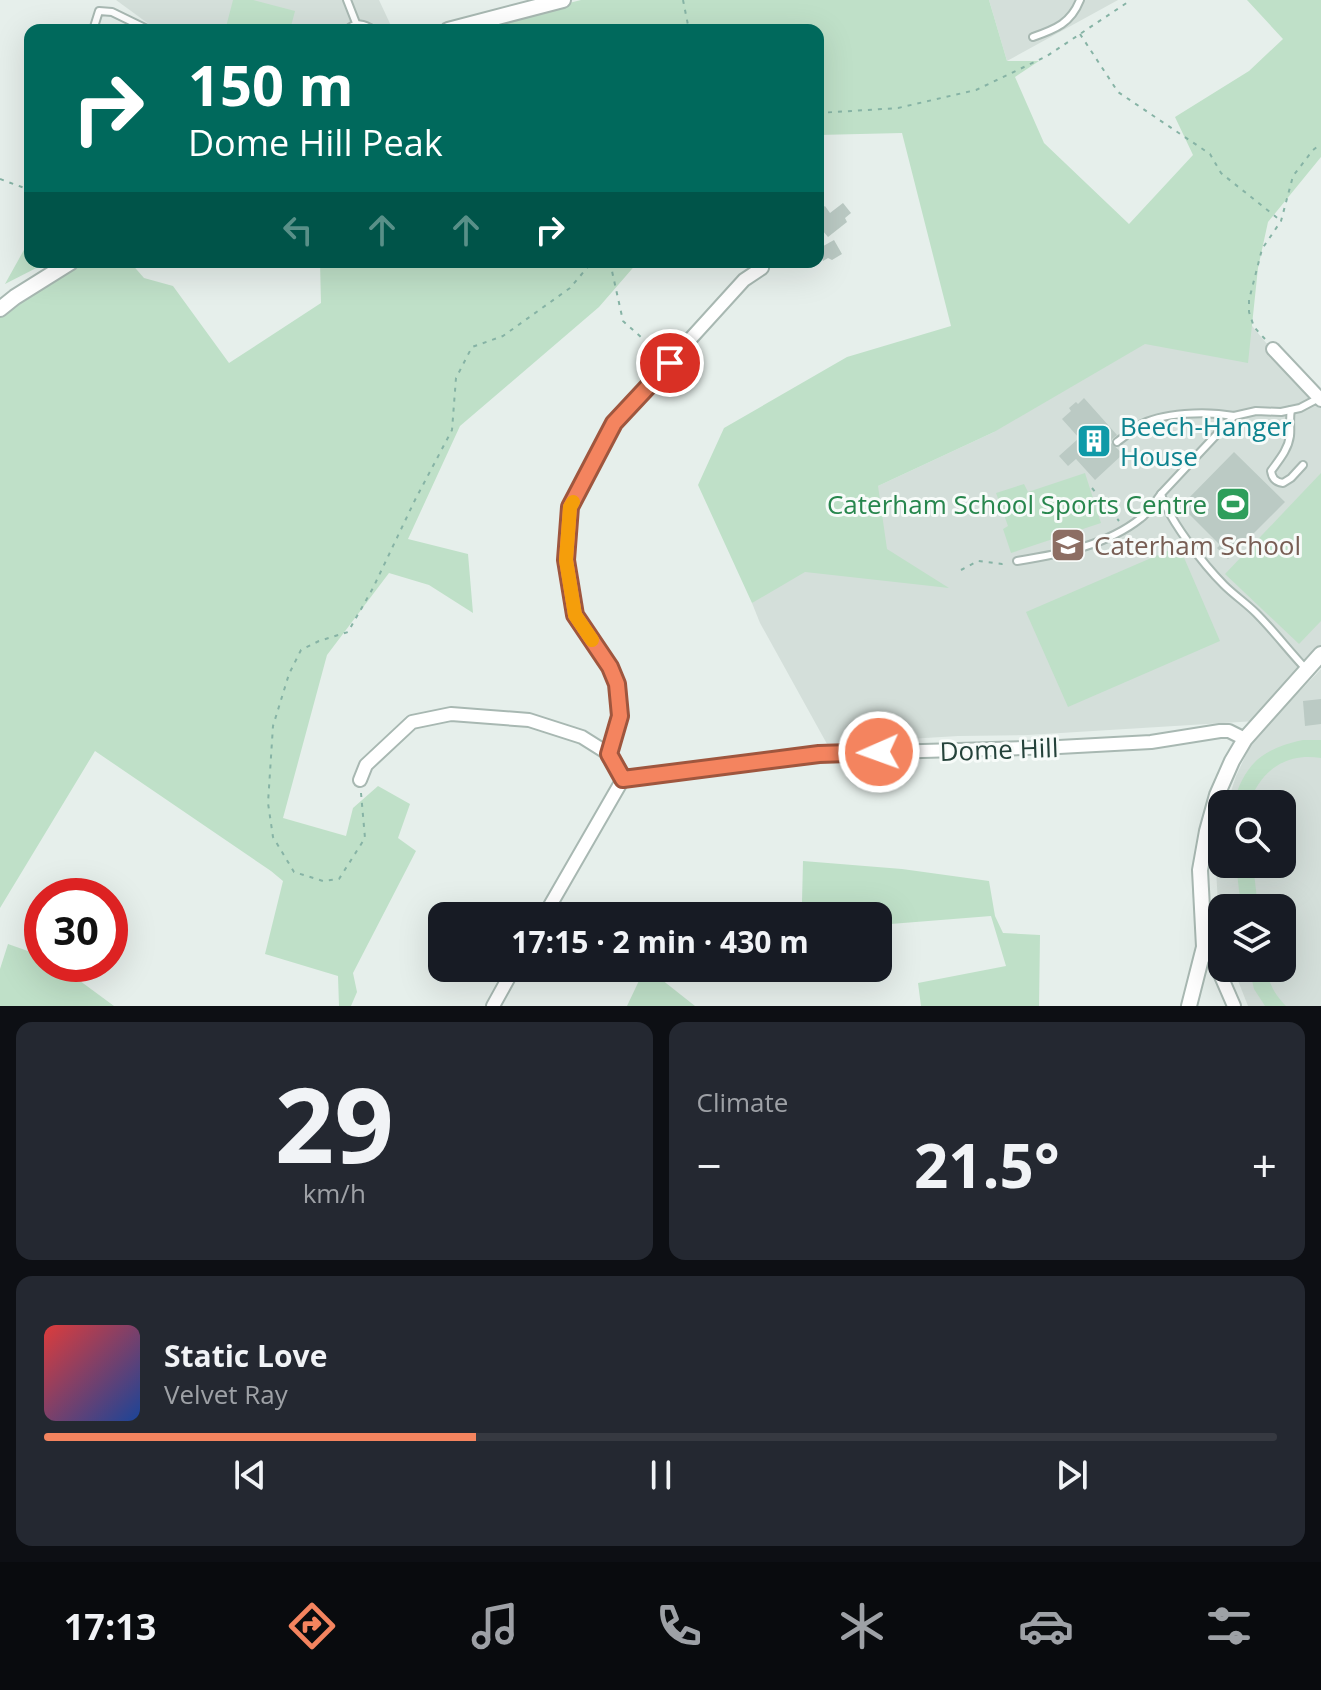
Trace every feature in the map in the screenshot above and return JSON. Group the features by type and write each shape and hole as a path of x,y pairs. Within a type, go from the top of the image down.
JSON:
{"street":[{"path":"471,24 563,0"},
{"path":"0,309 62,268"},
{"path":"609,754 620,716 617,684 610,667 575,615 566,560 570,507 614,423 744,280 762,268"},
{"path":"1273,349 1320,399"},
{"path":"1189,1006 1204,947 1200,870 1217,795 1245,739 1321,654"},
{"path":"360,780 366,765 412,722 451,714 529,720 582,737 609,754 623,779 552,902"},
{"name":"Dome Hill","path":"623,779 819,754 1151,742 1220,731 1229,731 1245,739"},
{"path":"1204,947 1214,960 1234,1006"},
{"path":"493,1006 506,982"}],"lane":[{"path":"347,0 356,23 361,24"},
{"path":"1033,37 1053,30 1071,17 1080,0"},
{"path":"95,24 99,11 112,12 137,24"},
{"path":"1117,442 1140,425 1160,418 1281,412 1320,399"},
{"path":"1291,410 1290,439 1282,458 1271,471 1272,477 1283,483 1303,465"},
{"path":"1017,561 1067,552 1114,535 1143,517 1234,416"},
{"path":"1161,494 1164,504 1212,571 1257,614 1306,669"}],"path":[{"path":"683,0 688,24"},
{"path":"824,113 898,108 976,90 1047,56 1131,0"},
{"path":"1080,34 1118,92 1210,154 1221,173 1281,221"},
{"path":"1273,349 1254,327 1249,300 1262,249 1281,221 1293,176 1321,144"},
{"path":"0,179 24,188"},
{"path":"360,780 365,838 339,879 323,881 294,872 273,837 268,803 273,726 289,674 301,650 348,632 367,599 452,430 456,378 472,347 503,336 570,288 587,268"},
{"path":"611,268 623,321 670,363"},
{"path":"1092,488 1125,528"},
{"path":"961,570 978,561 1002,564 1017,561"}],"shaded area":[{"path":"116,0 379,0 390,24 149,24"},
{"path":"989,0 1118,0 1007,61"},
{"name":"Caterham School","path":"1238,309 1321,406 1321,647 1256,721 827,744 752,603 878,486 994,432 1023,374"},
{"path":"1321,669 1321,1006 1248,1006 1239,982 1296,982 1296,894 1217,894 1216,878 1296,878 1296,790 1232,790 1253,740"}],"green space":[{"path":"233,0 253,0 295,11 292,24 227,24"},
{"path":"581,0 989,0 1007,61 1039,61 1015,77 1044,143 1129,224 1193,155 1175,117 1249,71 1283,39 1247,0 1321,0 1321,157 1268,222 1258,268 1248,363 1145,344 994,432 878,486 887,549 949,588 805,572 752,603 698,485 724,428 847,357 951,326 902,133 824,135 824,24 492,24"},
{"path":"24,250 24,268 36,268 5,284"},
{"path":"76,268 135,268 144,278 173,286 229,363 321,303 320,268 633,268 599,307 460,426 408,539 468,554 473,613 429,585 389,573 327,655 283,818 346,836 353,808 378,786 410,804 398,838 416,851 353,973 357,992 351,1006 339,1006 338,976 265,954 283,881 95,751 0,908 0,313"},
{"path":"1085,473 1101,523 1011,553 1003,529 1008,526 996,493 1024,484 1028,492"},
{"path":"1321,473 1321,621 1299,644 1225,574"},
{"path":"1179,546 1220,641 1068,707 1026,612"},
{"path":"1321,740 1321,758 1286,761 1267,773 1255,790 1238,790 1257,760 1289,744"},
{"path":"803,861 902,869 989,881 995,916 1003,933 1040,935 1039,1006 921,1006 918,983 1006,966 991,916 892,924 892,902 802,902"},
{"path":"1238,878 1255,878 1256,894 1239,894"},
{"path":"8,944 24,950 24,982 81,982 114,1006 0,1006 0,969"},
{"path":"638,982 665,982 695,1006 627,1006"},
{"path":"1252,982 1270,982 1286,1006 1265,1006"}],"building":[{"path":"843,203 851,213 845,218 847,222 828,237 824,232 824,207 830,213"},
{"path":"834,240 842,254 824,260 824,246"},
{"name":"Beech-Hanger House","path":"1084,398 1117,435 1111,443 1123,454 1095,480 1076,459 1068,466 1059,456 1079,438 1062,419 1071,411 1069,408"},
{"name":"Caterham School Sports Centre","path":"1234,452 1285,502 1228,559 1217,548 1220,545 1181,506"},
{"path":"1321,699 1321,724 1305,726 1303,701"}],"slow traffic":[{"path":"573,502 566,560 575,615 592,640"}],"place":[{"name":"Beech-Hanger House","path":"1094,441"},
{"name":"Caterham School Sports Centre","path":"1233,504"},
{"name":"Caterham School","path":"1068,545"}],"route":[{"path":"670,363 614,423 570,507 566,560 575,615 610,667 617,684 620,716 609,754 623,779 819,754 879,752"}]}
